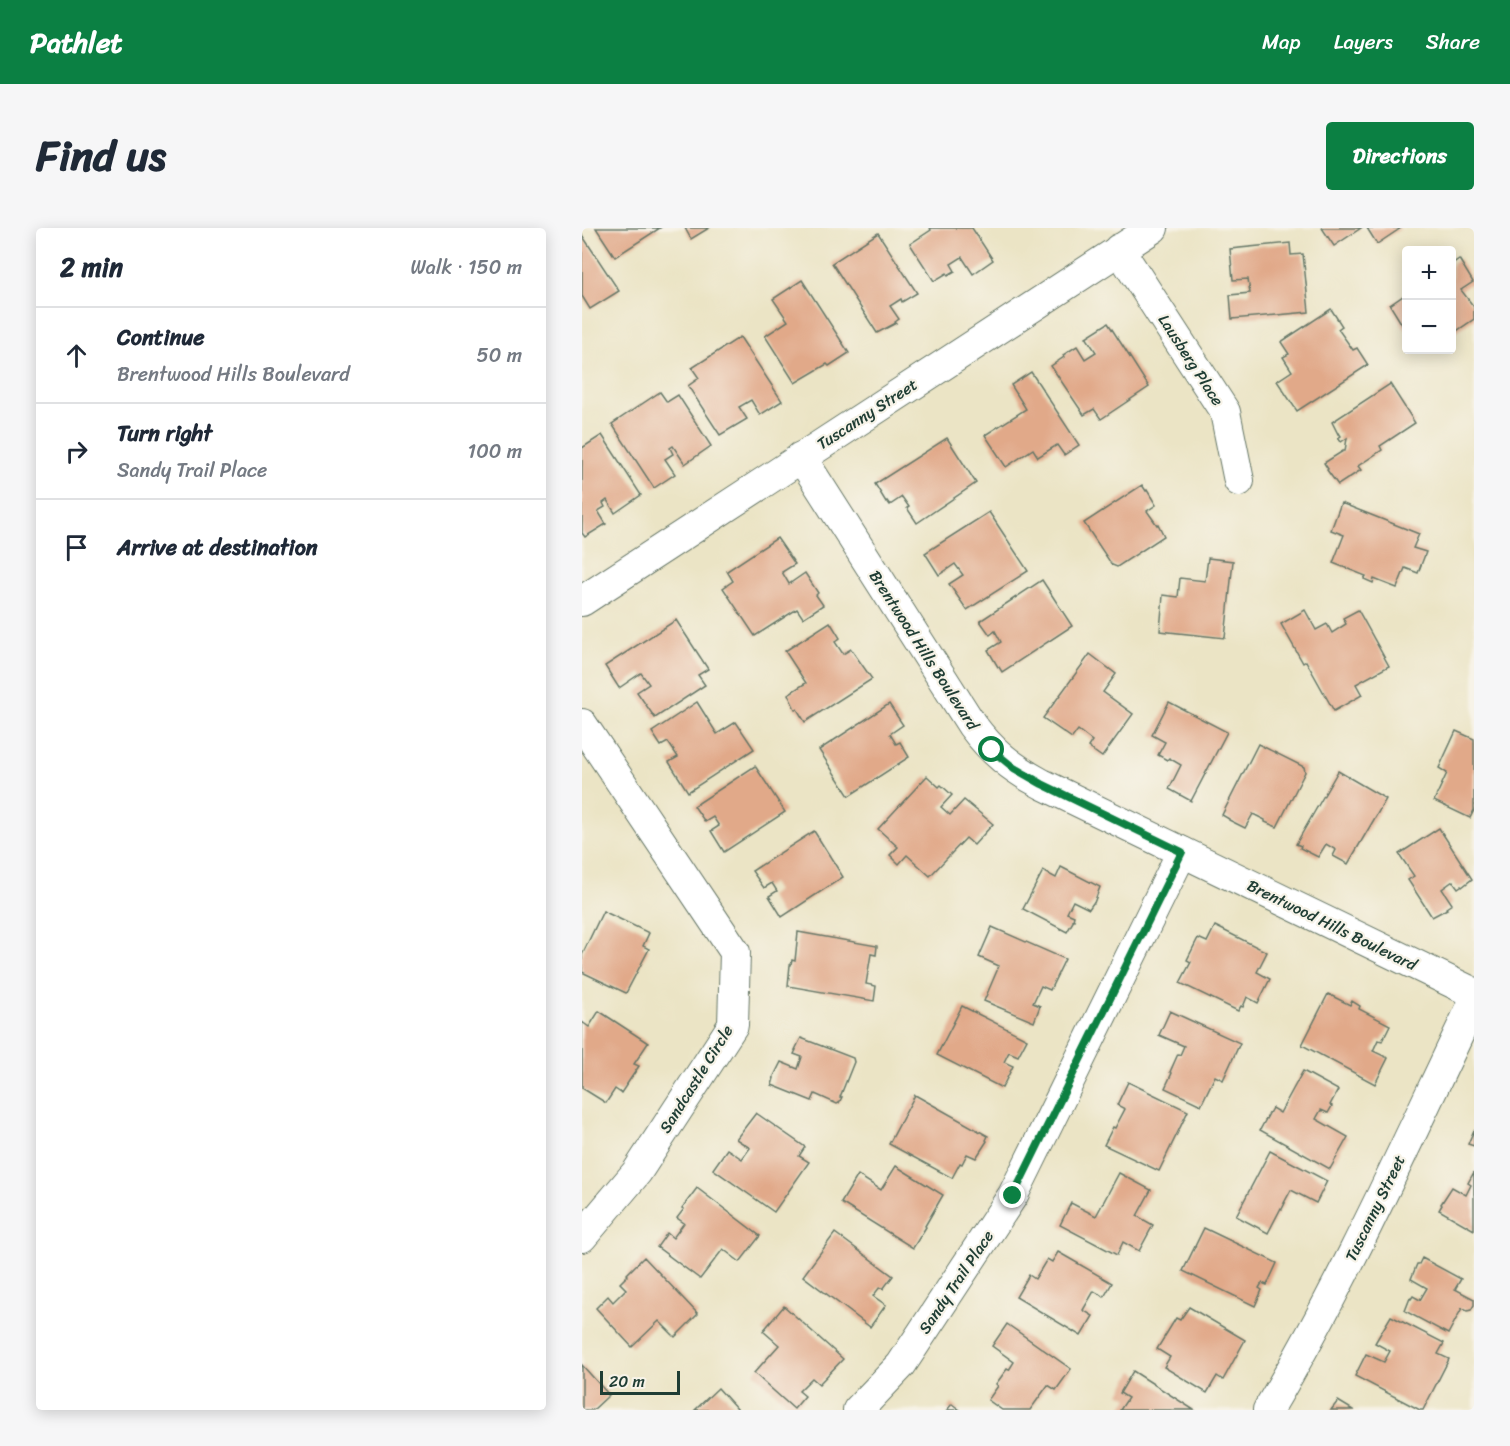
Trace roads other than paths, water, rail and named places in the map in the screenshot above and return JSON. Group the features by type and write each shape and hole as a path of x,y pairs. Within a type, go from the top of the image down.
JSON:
{"street":[{"name":"Tuscanny Street","path":"582,601 1153,228"},
{"name":"Lausberg Place","path":"1119,249 1225,412 1239,481"},
{"name":"Brentwood Hills Boulevard","path":"801,457 972,725 992,750 1014,768 1042,784 1474,993"},
{"name":"Sandcastle Circle","path":"582,724 735,952 733,1024 637,1172 582,1237"},
{"name":"Sandy Trail Place","path":"858,1410 901,1365 1013,1196 1182,852"},
{"name":"Tuscanny Street","path":"1268,1410 1339,1282 1474,1002"}]}
